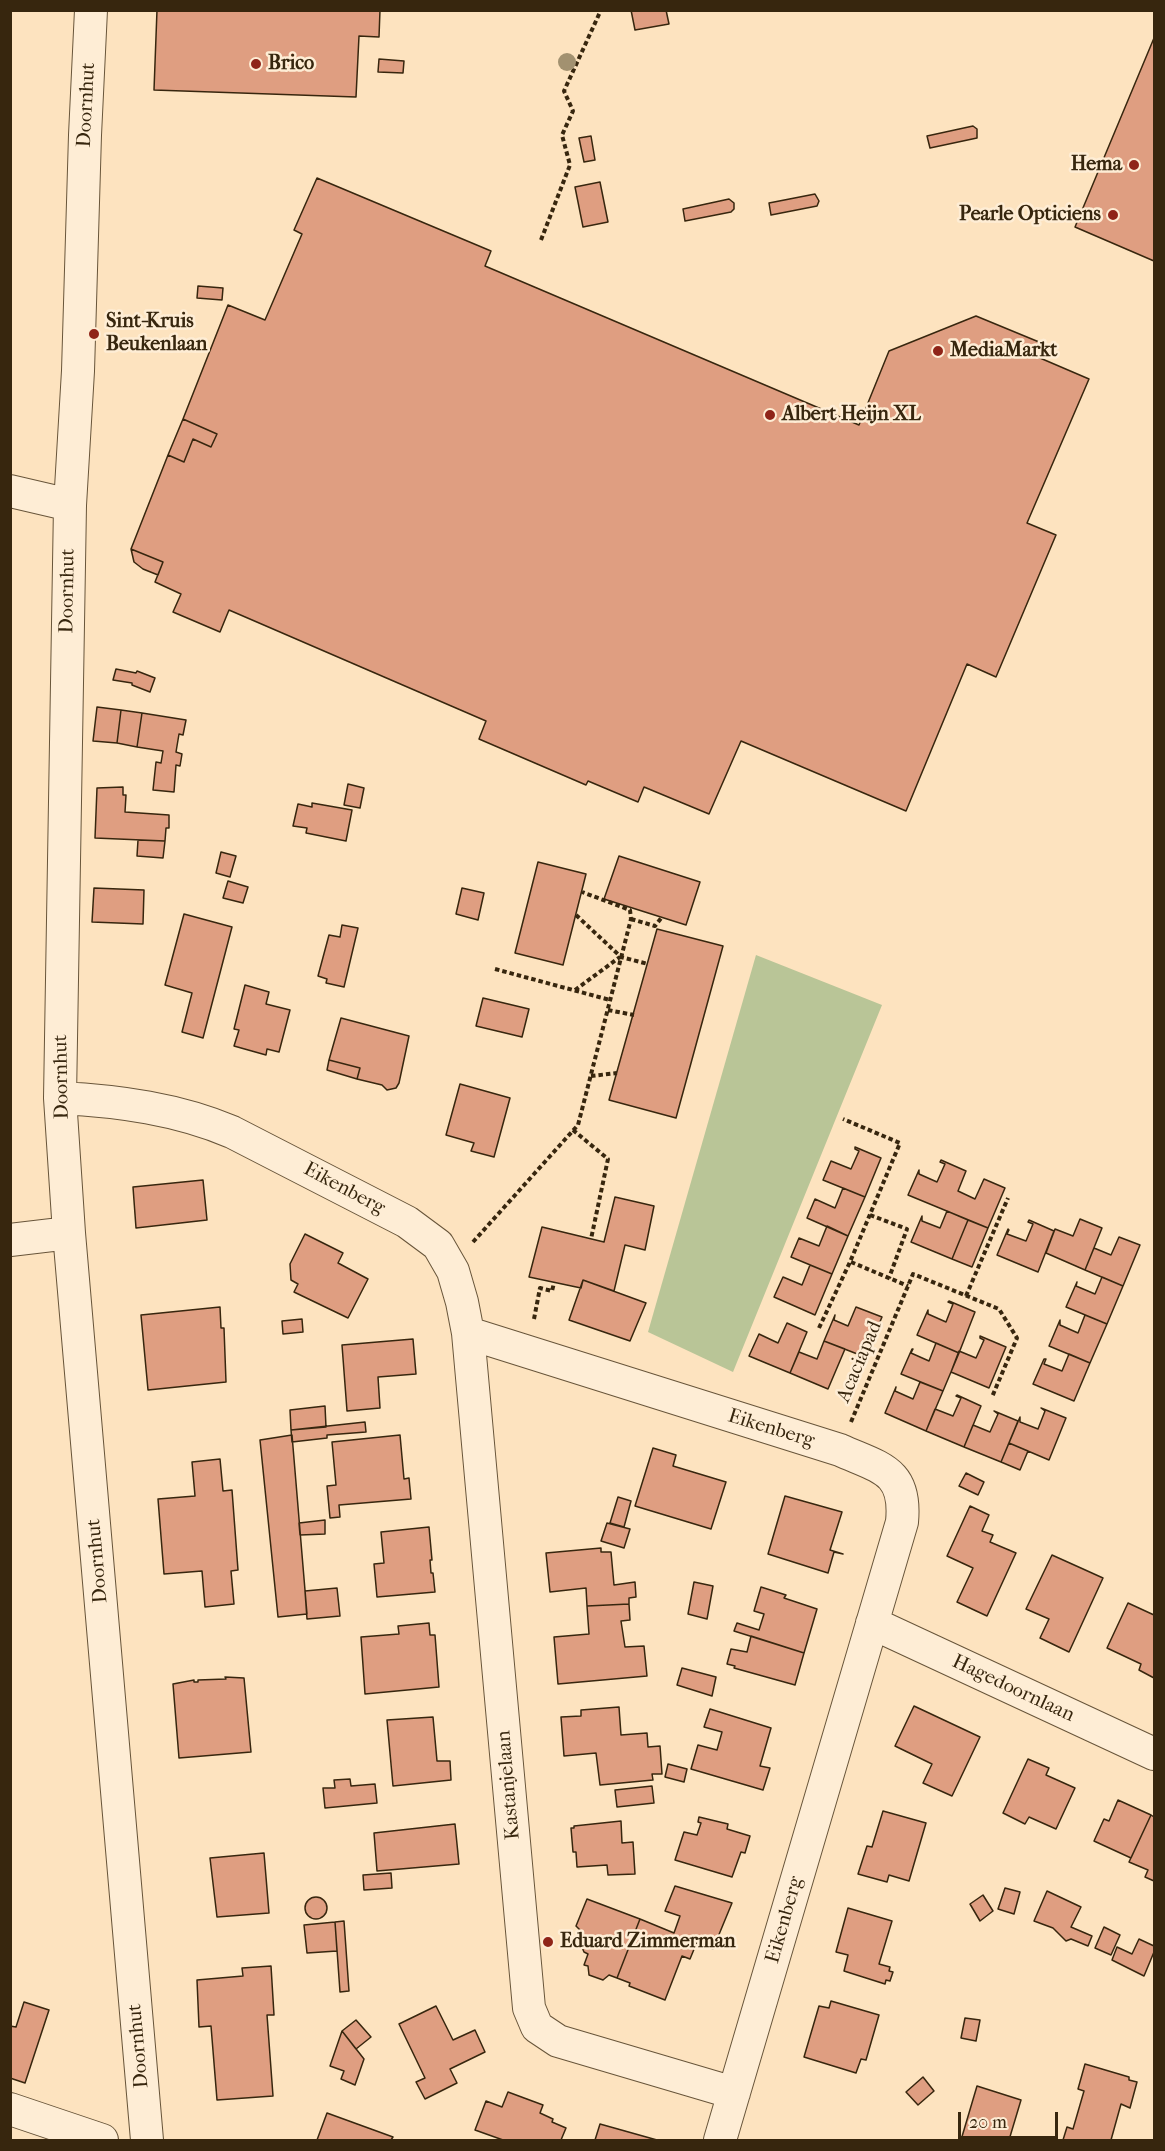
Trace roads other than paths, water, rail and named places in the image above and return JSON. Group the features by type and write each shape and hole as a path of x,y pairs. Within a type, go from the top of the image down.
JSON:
{"street":[{"name":"Doornhut","path":"91,10 78,371 70,505 60,1098 69,1233 147,2140"},
{"path":"10,491 70,505"},
{"name":"Eikenberg","path":"60,1098 105,1100 148,1107 212,1123 232,1132 407,1222 438,1245 451,1267 462,1302 468,1333 840,1450 891,1475 900,1488 903,1503 902,1522 720,2140"},
{"path":"10,1240 69,1233"},
{"name":"Kastanjelaan","path":"468,1333 529,2008 537,2026 558,2041 735,2092"},
{"name":"Hagedoornlaan","path":"872,1623 1155,1754"},
{"path":"10,2109 102,2140"}],"place":[{"name":"Brico","path":"256,64"},
{"name":"Hema","path":"1134,165"},
{"name":"Pearle Opticiens","path":"1113,215"},
{"name":"Sint-Kruis Beukenlaan","path":"94,334"},
{"name":"MediaMarkt","path":"938,351"},
{"name":"Albert Heijn XL","path":"770,415"},
{"name":"Eduard Zimmerman","path":"548,1942"}]}
